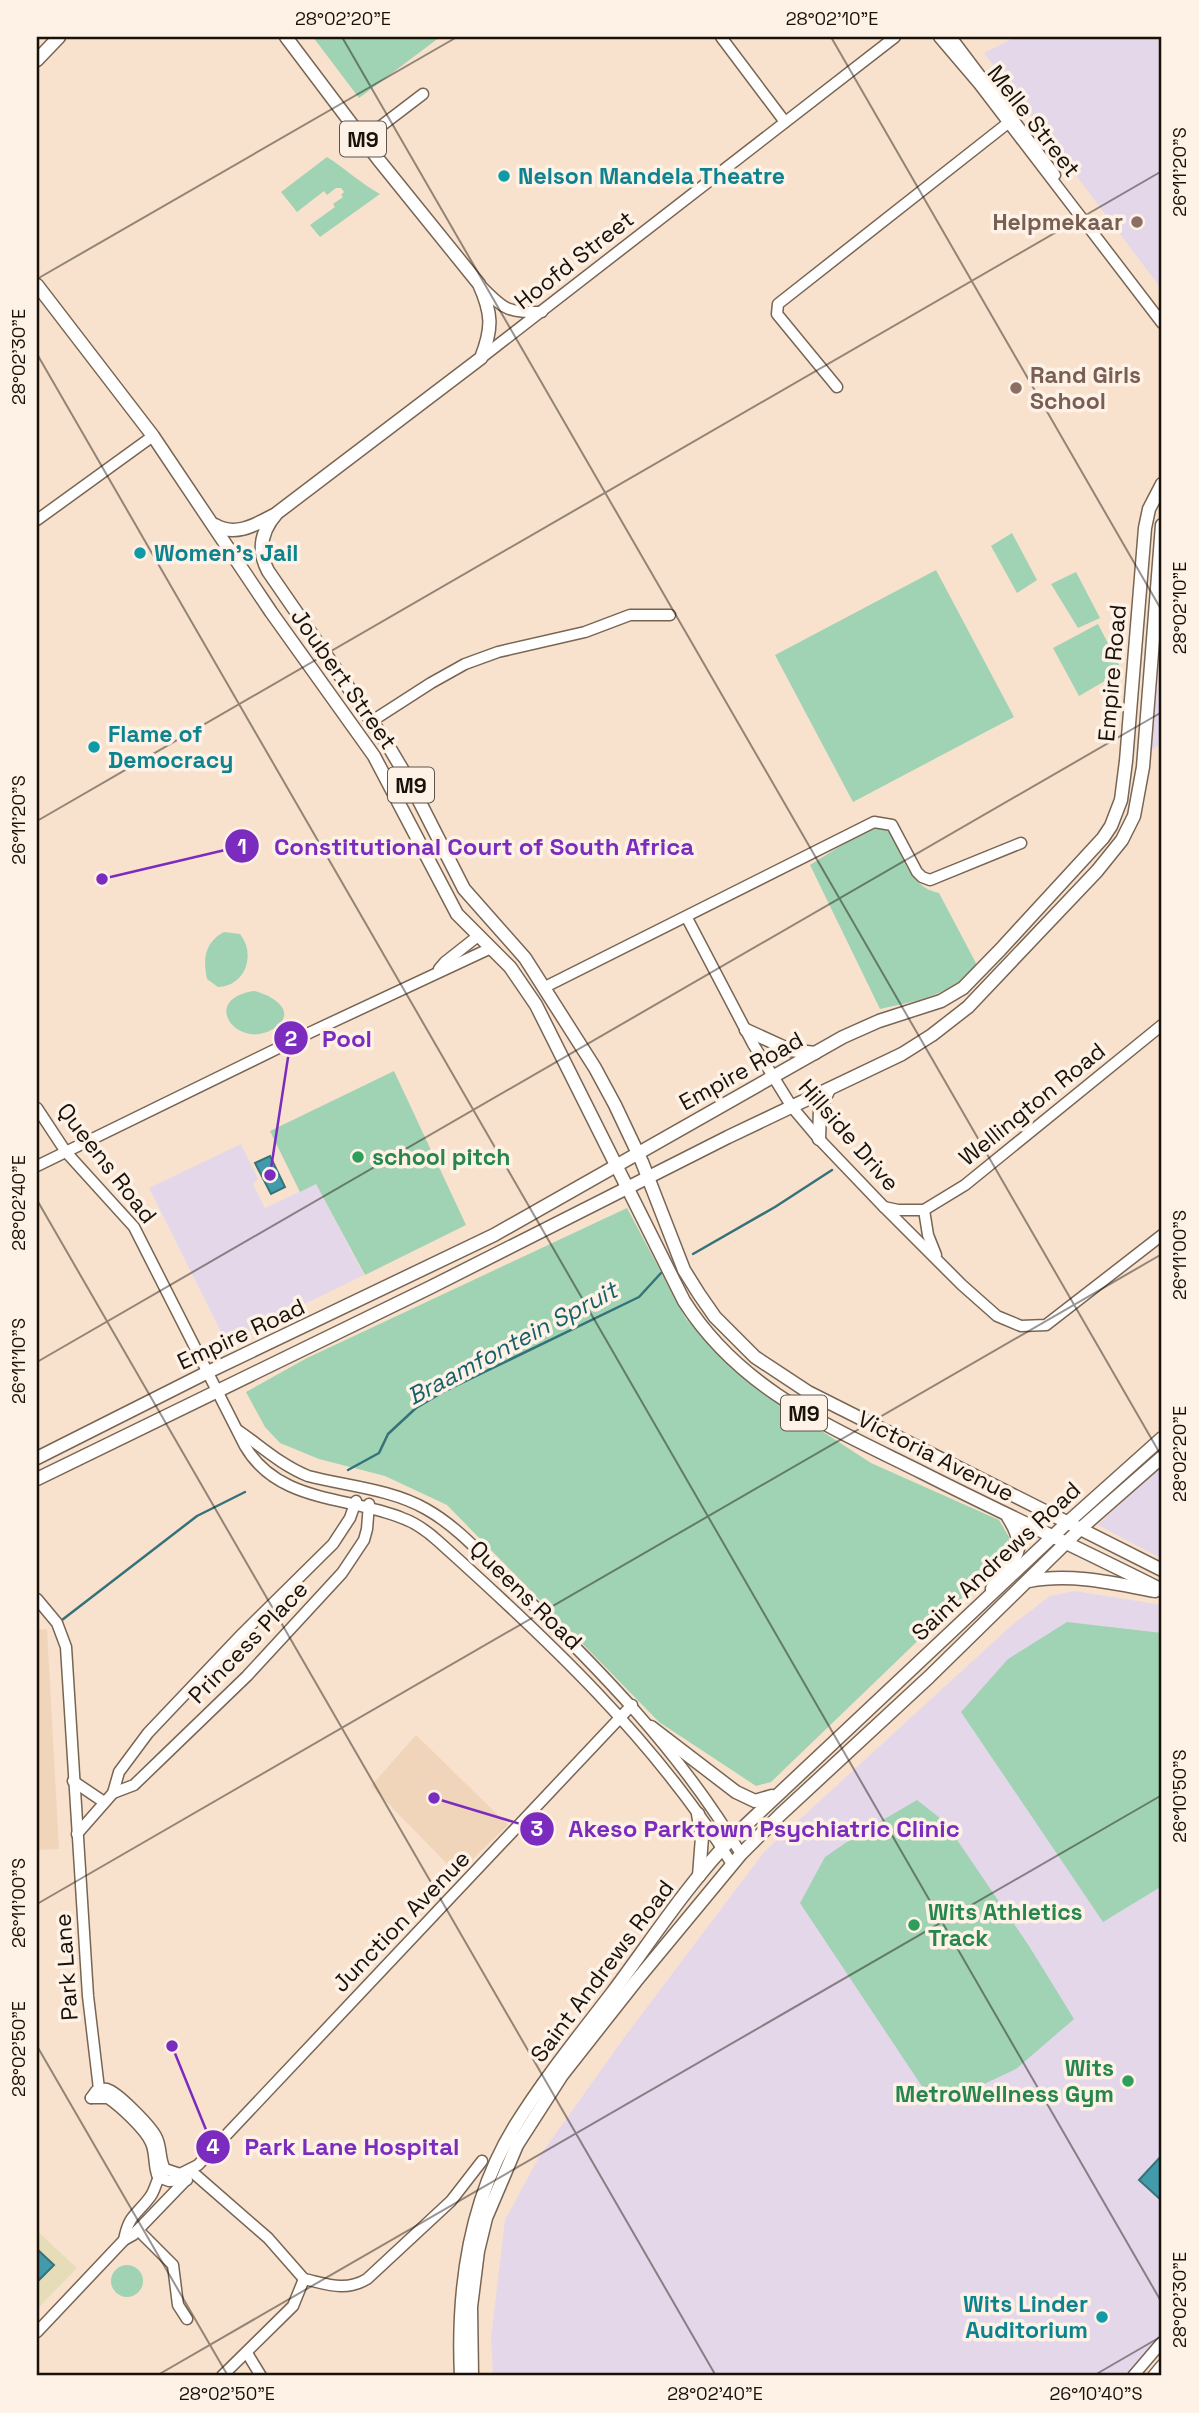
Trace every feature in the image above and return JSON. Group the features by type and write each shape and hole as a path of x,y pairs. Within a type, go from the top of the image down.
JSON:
{"main road":[{"path":"37,60 59,37"},
{"name":"M9","path":"286,37 479,284 490,315 490,330 481,358"},
{"name":"Joubert Street","path":"37,285 153,436 271,612 374,755 457,914 521,981 536,1005 627,1188"},
{"name":"Hoofd Street","path":"277,513 481,358"},
{"name":"Empire Road","path":"37,1458 208,1372 464,1250 816,1053 879,1021 941,1001 962,988 1090,853 1111,826 1124,786 1145,528 1149,509 1162,484"},
{"path":"215,525 235,531 277,513"},
{"name":"Joubert Street","path":"277,513 264,534 261,549 263,563 398,761 464,889 516,945 545,987 615,1105 646,1177"},
{"name":"Empire Road","path":"37,1479 460,1273 646,1177 902,1054 968,1007 1097,871 1122,840 1134,816 1140,788 1162,525"},
{"path":"746,1030 790,1050 816,1053"},
{"path":"819,1139 820,1109 829,1089"},
{"name":"Victoria Avenue","path":"646,1177 684,1270 715,1317 755,1357 808,1392 1162,1570"},
{"name":"Victoria Avenue","path":"627,1188 701,1327 735,1364 771,1392 813,1418 1162,1591"},
{"name":"Saint Andrews Road","path":"461,2376 460,2314 476,2217 491,2174 514,2128 538,2090 722,1848 1067,1523 1162,1438"},
{"name":"Saint Andrews Road","path":"472,2376 470,2327 474,2275 486,2218 508,2163 526,2129 562,2076 741,1854 1080,1529 1162,1457"},
{"path":"987,1598 1019,1548 1019,1536 1007,1515"},
{"path":"1028,1581 1049,1577 1076,1578 1162,1591"},
{"path":"651,1727 747,1799 763,1800 779,1793"},
{"path":"698,1814 702,1837 699,1877"}],"street":[{"path":"721,37 785,122"},
{"name":"Hoofd Street","path":"481,358 895,37"},
{"name":"Melle Street","path":"939,37 1068,199 1162,323"},
{"name":"Melle Street","path":"951,37 1055,173 1068,199"},
{"path":"364,139 424,94"},
{"path":"837,387 777,314 778,304 1008,123"},
{"path":"479,284 497,303 510,311 542,312"},
{"path":"37,520 153,436"},
{"path":"372,721 430,683 465,664 498,652 585,632 630,615 670,615"},
{"path":"545,987 874,822 892,825 918,872 930,880 1021,843"},
{"name":"Hillside Drive","path":"687,918 772,1077 792,1107 884,1207 997,1316 1021,1326 1036,1327 1054,1322 1162,1235"},
{"path":"438,971 445,962 478,936"},
{"path":"37,1166 438,971 491,948"},
{"name":"Wellington Road","path":"924,1210 965,1185 1162,1025"},
{"name":"Queens Road","path":"37,1108 66,1152 134,1227 216,1391 250,1455 263,1470 306,1494 403,1518 438,1541 621,1718 698,1814 732,1864"},
{"path":"884,1207 924,1210 931,1246 944,1267"},
{"name":"Queens Road","path":"239,1431 294,1470 414,1502 449,1524 597,1667 632,1705 651,1727 741,1854"},
{"name":"Princess Place","path":"113,1793 119,1772 148,1733 333,1544 350,1518 359,1488"},
{"name":"Princess Place","path":"77,1834 113,1793 134,1784 247,1676 342,1573 364,1540 371,1490"},
{"name":"Park Lane","path":"37,1599 57,1623 65,1647 90,2018 99,2089"},
{"name":"Junction Avenue","path":"37,2332 124,2240 138,2230 632,1705"},
{"path":"73,1781 104,1802"},
{"path":"162,2173 159,2143 152,2131 111,2091 99,2089 91,2098 108,2098 148,2136 153,2146 155,2167 162,2173 192,2173 268,2238 304,2278 338,2287 358,2284 367,2279 451,2201 482,2161"},
{"name":"Junction Avenue","path":"124,2240 128,2223 150,2197 162,2173"},
{"path":"138,2230 173,2265 178,2305 187,2319"},
{"path":"222,2376 293,2306 304,2278"},
{"path":"1133,2376 1162,2342"},
{"path":"247,2353 261,2376"},
{"path":"1153,2376 1162,2365"}],"shaded area":[{"name":"Helpmekaar","path":"1016,37 1162,37 1162,290 984,53"},
{"path":"1162,642 1162,744 1151,750"},
{"path":"241,1144 258,1179 253,1184 265,1208 316,1184 364,1275 226,1342 149,1188"},
{"path":"1162,1465 1162,1559 1098,1525"},
{"path":"1075,1591 1162,1605 1162,2336 1128,2376 493,2376 491,2338 505,2220 539,2157 626,2035 764,1852 1012,1625 1050,1596"},
{"path":"47,1629 59,1849 37,1850 37,1630"},
{"path":"416,1735 508,1825 457,1874 371,1786"}],"green space":[{"path":"313,37 440,37 359,98"},
{"path":"327,157 380,194 320,237 310,225 335,207 333,204 343,197 341,188 336,188 327,195 324,191 297,212 281,192"},
{"path":"1012,533 1037,580 1017,593 991,546"},
{"path":"936,570 1014,717 853,802 775,655"},
{"path":"1076,572 1100,618 1078,628 1051,584"},
{"path":"1098,624 1122,671 1079,696 1053,648"},
{"path":"889,826 906,867 920,884 939,893 978,967 944,991 880,1009 810,865 871,827"},
{"path":"224,932 240,934 245,942 247,959 246,968 235,981 218,987 207,979 205,958 212,941"},
{"path":"254,991 275,1000 284,1011 281,1023 260,1034 237,1029 229,1021 226,1012 229,1003 238,996"},
{"name":"school pitch","path":"394,1071 466,1225 365,1275 316,1184 300,1192 270,1131"},
{"path":"627,1208 686,1319 760,1391 871,1463 999,1520 1009,1537 1008,1554 771,1782 756,1786 659,1722 447,1505 385,1476 319,1459 280,1443 265,1427 246,1392 307,1358"},
{"path":"1067,1622 1162,1633 1162,1886 1103,1922 961,1712 1008,1659"},
{"name":"Wits Athletics Track","path":"917,1800 945,1822 1029,1946 1074,2019 1016,2069 967,2092 923,2088 800,1903 825,1857"},
{"path":"127,2265 138,2270 143,2281 138,2292 127,2297 116,2292 111,2281 116,2270"}],"sand":[{"path":"37,2231 77,2268 37,2309"}],"water":[{"path":"270,1156 285,1187 271,1194 255,1163"},
{"path":"1162,2155 1162,2201 1139,2180"},
{"path":"37,2249 54,2265 37,2282"}],"waterway":[{"path":"693,1254 775,1207 832,1170"},
{"name":"Braamfontein Spruit","path":"348,1470 379,1453 388,1434 416,1408 443,1392 639,1297 661,1273"},
{"path":"62,1620 197,1516 245,1492"}],"place":[{"name":"Nelson Mandela Theatre","path":"504,176"},
{"name":"Helpmekaar","path":"1137,222"},
{"name":"Rand Girls School","path":"1016,388"},
{"name":"Women's Jail","path":"140,553"},
{"name":"Flame of Democracy","path":"94,747"},
{"name":"Constitutional Court of South Africa","path":"102,879"},
{"name":"school pitch","path":"358,1157"},
{"name":"Pool","path":"270,1175"},
{"name":"Akeso Parktown Psychiatric Clinic","path":"434,1798"},
{"name":"Wits Athletics Track","path":"914,1925"},
{"name":"Park Lane Hospital","path":"172,2046"},
{"name":"Wits MetroWellness Gym","path":"1128,2081"},
{"name":"Wits Linder Auditorium","path":"1102,2317"}]}
